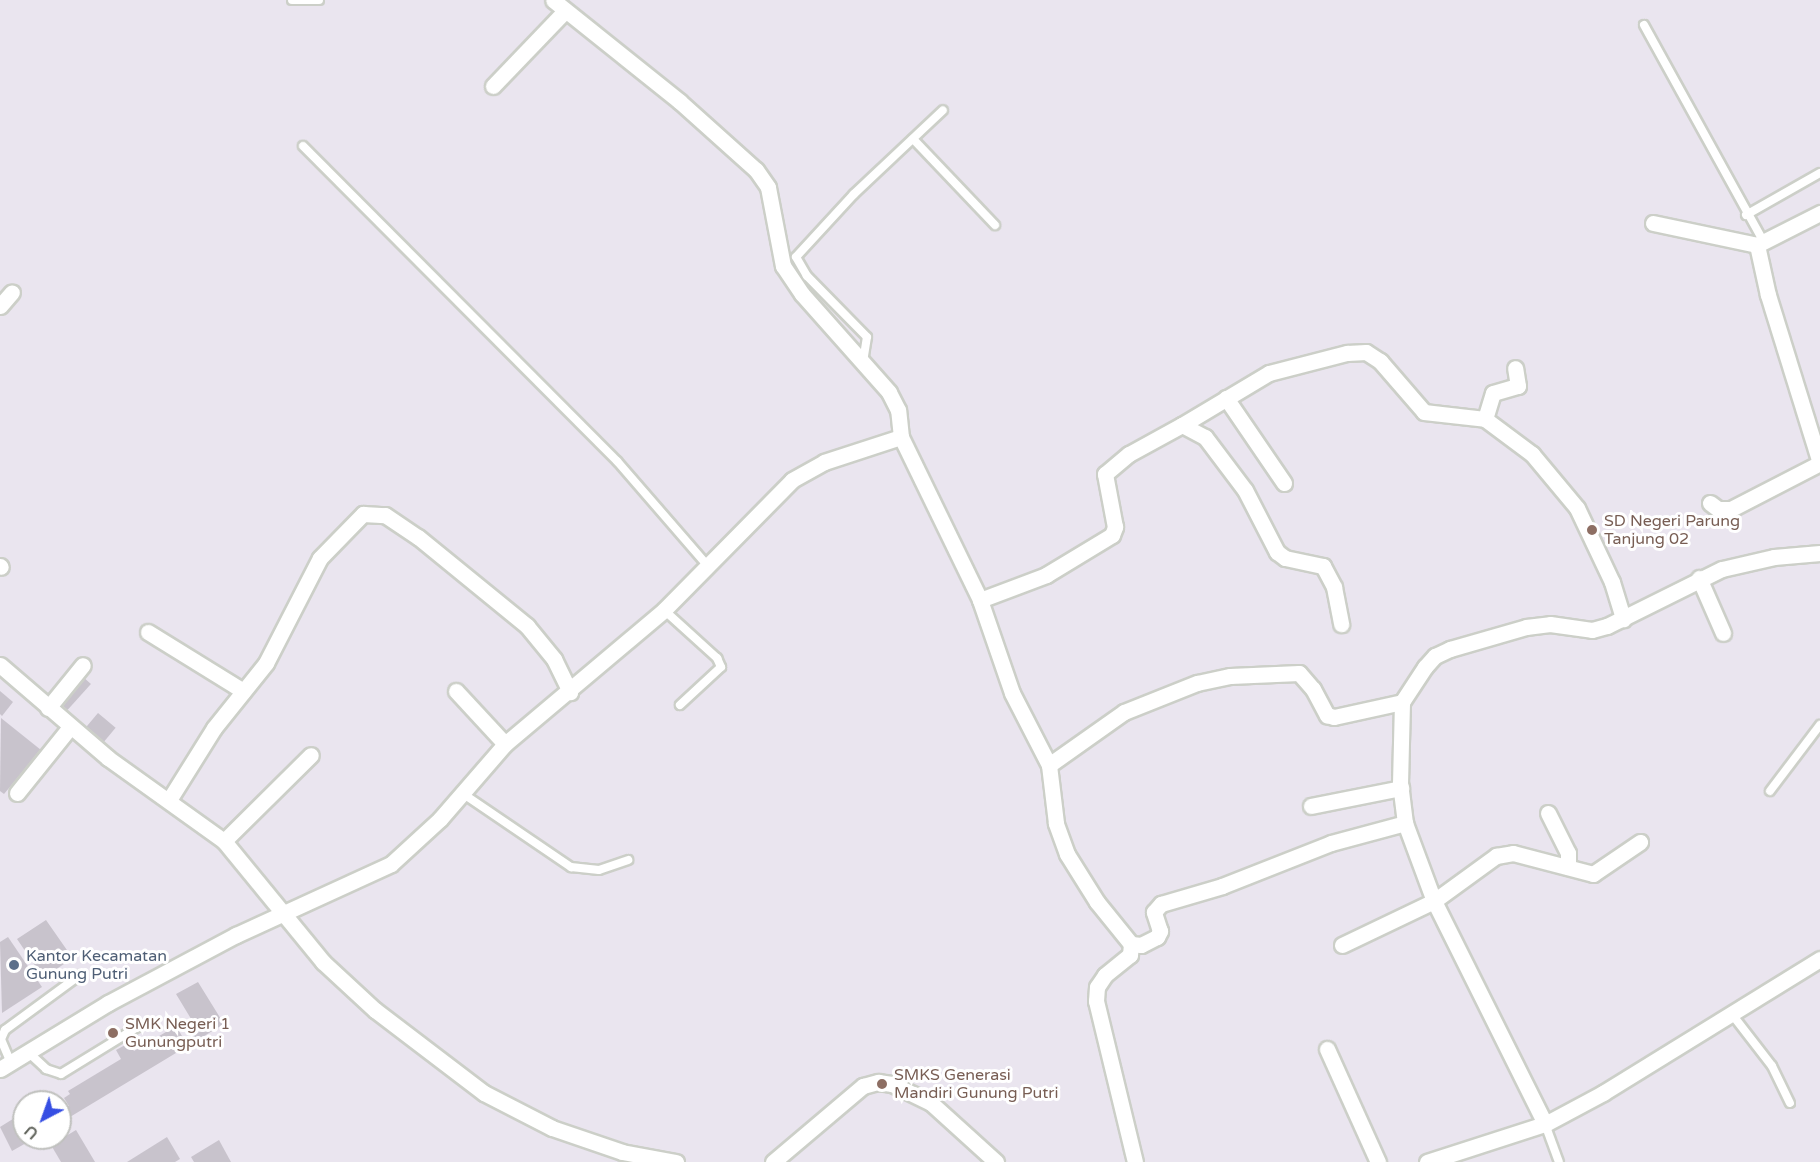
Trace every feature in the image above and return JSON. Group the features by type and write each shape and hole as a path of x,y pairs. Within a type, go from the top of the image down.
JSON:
{"street":[{"path":"553,0 565,12 679,101 756,170 768,187 783,266 862,363 889,392 898,410 901,437 980,600 1012,693 1049,765 1056,824 1066,854 1096,902 1131,944 1130,956 1105,975 1097,987 1096,1001 1136,1162"},
{"path":"493,86 565,12"},
{"path":"1653,223 1761,244 1820,213"},
{"path":"1710,503 1718,509 1731,510 1820,463 1768,295 1761,244"},
{"path":"0,306 12,292"},
{"path":"980,600 1046,574 1112,535 1115,527 1105,474 1129,454 1269,373 1347,353 1366,352 1380,361 1424,412 1485,419 1532,454 1563,488 1593,540 1623,619"},
{"path":"1485,419 1493,393 1518,386 1515,368"},
{"path":"1226,398 1284,483"},
{"path":"1182,425 1205,437 1238,482 1277,552 1285,558 1323,566 1334,587 1341,624"},
{"path":"5,1066 108,1003 282,914 391,864 423,836 505,744 570,692 664,610 792,480 824,462 901,437"},
{"path":"169,800 243,691 266,663 320,558 356,520 375,512 418,537 527,626 554,659 570,692"},
{"path":"1545,1124 1434,901 1405,823 1401,788 1402,702 1430,662 1450,649 1526,627 1550,624 1592,630 1623,619 1699,578 1774,557 1820,553"},
{"path":"1699,578 1723,633"},
{"path":"148,632 243,691"},
{"path":"48,708 83,665"},
{"path":"0,666 70,727 224,841 323,962 375,1010 484,1093 552,1128 622,1152 676,1162"},
{"path":"1049,765 1125,712 1197,682 1230,676 1299,673 1330,717 1402,702"},
{"path":"456,690 505,744"},
{"path":"17,793 70,727"},
{"path":"224,841 311,755"},
{"path":"1311,806 1401,788"},
{"path":"1548,813 1568,853 1568,867"},
{"path":"1131,944 1142,945 1157,937 1160,931 1154,912 1161,904 1222,886 1330,843 1405,823"},
{"path":"1342,945 1434,901 1496,856 1513,853 1593,874 1640,842"},
{"path":"1426,1162 1545,1124 1604,1093 1820,958"},
{"path":"1326,1049 1378,1162"},
{"path":"773,1162 863,1086 878,1082 892,1084 931,1103 996,1162"}],"lane":[{"path":"292,0 319,0"},
{"path":"1644,25 1761,244"},
{"path":"862,363 867,337 807,276 796,256 943,110"},
{"path":"913,138 995,225"},
{"path":"303,146 617,462 708,566"},
{"path":"1746,215 1820,173"},
{"path":"664,610 717,658 721,667 680,705"},
{"path":"1770,791 1820,725"},
{"path":"462,793 571,867 599,870 628,860"},
{"path":"5,1066 1,1039 5,1030 80,975"},
{"path":"1731,1013 1772,1066 1790,1103"},
{"path":"28,1052 46,1069 61,1074 139,1026"},
{"path":"1545,1124 1559,1162"}],"building":[{"path":"82,676 91,684 67,710 59,702"},
{"path":"0,691 13,702 2,716 0,714"},
{"path":"98,713 116,728 101,745 83,731"},
{"path":"1,718 41,750 4,794 0,791"},
{"path":"46,920 69,953 61,959 64,964 52,972 48,968 40,973 17,939"},
{"name":"Kantor Kecamatan Gunung Putri","path":"8,937 42,987 2,1013 0,942"},
{"path":"198,982 224,1024 72,1116 72,1090 70,1090 121,1059 116,1050 129,1043 134,1051 176,1026 185,1041 199,1032 176,994"},
{"path":"12,1120 12,1151 0,1127"},
{"path":"76,1130 95,1162 61,1162 54,1150 72,1150 72,1132"},
{"path":"167,1137 180,1159 175,1162 127,1162"},
{"path":"219,1140 231,1162 194,1162 191,1157"}],"place":[{"name":"SD Negeri Parung Tanjung 02","path":"1592,530"},
{"name":"Kantor Kecamatan Gunung Putri","path":"14,965"},
{"name":"SMK Negeri 1 Gunungputri","path":"113,1033"},
{"name":"SMKS Generasi Mandiri Gunung Putri","path":"882,1084"}]}
